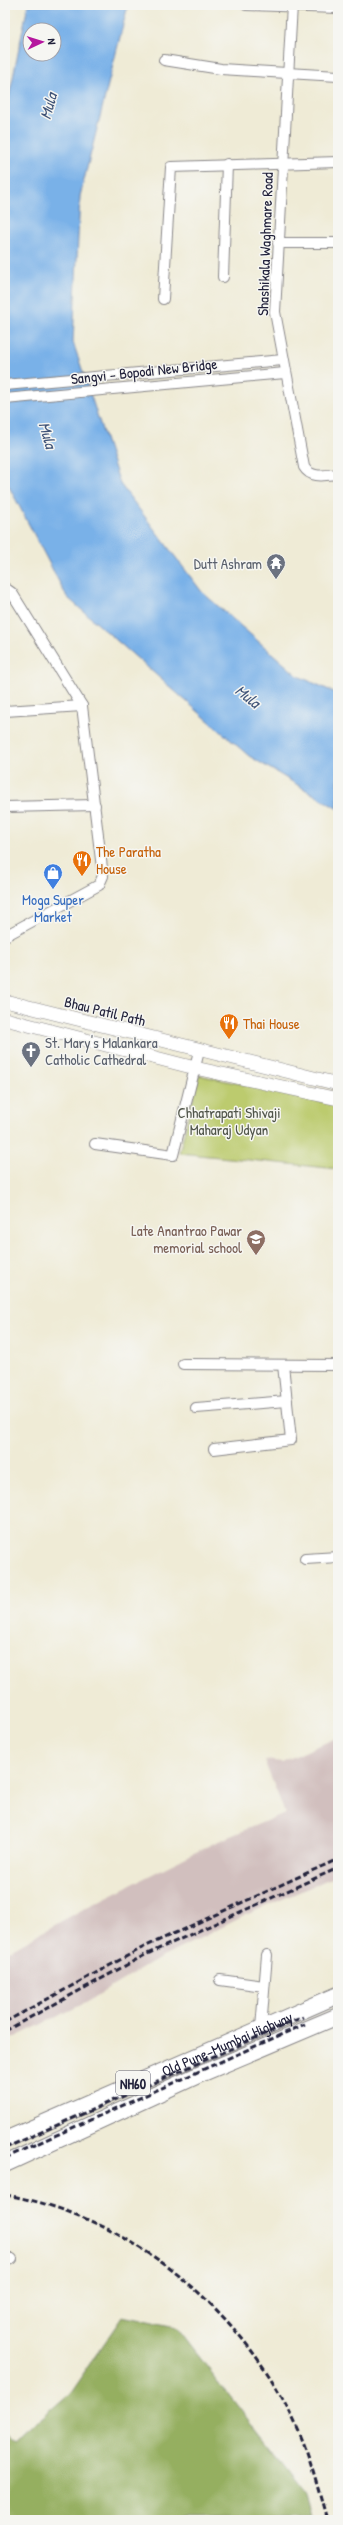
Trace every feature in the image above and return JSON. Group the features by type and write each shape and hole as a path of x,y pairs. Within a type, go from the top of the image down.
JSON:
{"highway":[{"name":"Old Pune–Mumbai Highway","path":"5,2140 338,1995"},
{"name":"Old Pune–Mumbai Highway","path":"5,2164 101,2118 338,2016"}],"main road":[{"name":"Bhau Patil Path","path":"5,1001 200,1052 338,1084"},
{"path":"5,1019 196,1068 338,1099"}],"street":[{"path":"246,5 338,8"},
{"name":"Shashikala Waghmare Road","path":"292,6 275,312 285,374 304,467 307,472 315,476 338,474"},
{"path":"164,60 221,69 338,76"},
{"path":"163,299 171,167 283,162 338,162"},
{"path":"223,277 226,164"},
{"path":"278,243 338,243"},
{"name":"Sangvi - Bopodi New Bridge","path":"5,385 283,360"},
{"name":"Sangvi - Bopodi New Bridge","path":"5,399 269,374 285,374"},
{"path":"5,588 12,593 82,706 103,876 99,885 5,936"},
{"path":"5,711 82,706"},
{"path":"5,806 94,805"},
{"path":"95,1144 173,1155 200,1052"},
{"path":"184,1364 338,1365"},
{"path":"214,1449 291,1440 284,1365"},
{"path":"196,1408 287,1401"},
{"path":"305,1560 338,1557"},
{"path":"261,2028 267,1955"},
{"path":"220,1980 264,1986"}],"shaded area":[{"path":"338,1737 338,1875 248,1914 151,1963 85,2003 5,2042 5,1953 85,1908 214,1843 285,1813 264,1760 282,1762"}],"green space":[{"name":"Chhatrapati Shivaji Maharaj Udyan","path":"199,1075 338,1105 338,1169 179,1153"},
{"path":"123,2316 176,2327 306,2494 312,2520 5,2520 5,2435 14,2442 70,2393"}],"water":[{"name":"Mula","path":"28,5 128,5 80,196 73,342 120,484 202,592 298,676 338,694 338,809 249,756 67,597 5,479 5,116 22,34 22,62 62,62 62,22 24,22"}],"railway":[{"path":"5,2022 142,1948 338,1859"},
{"path":"5,2031 145,1955 338,1868"},
{"path":"5,2148 303,2017"},
{"path":"5,2158 305,2024"},
{"path":"5,2195 51,2206 96,2223 138,2247 178,2275 214,2307 246,2344 274,2383 301,2436 310,2460 327,2520"}],"place":[{"name":"Dutt Ashram","path":"276,580"},
{"name":"The Paratha House","path":"82,877"},
{"name":"Moga Super Market","path":"53,890"},
{"name":"Thai House","path":"229,1040"},
{"name":"St. Mary's Malankara Catholic Cathedral","path":"31,1068"},
{"name":"Late Anantrao Pawar memorial school","path":"256,1256"}]}
